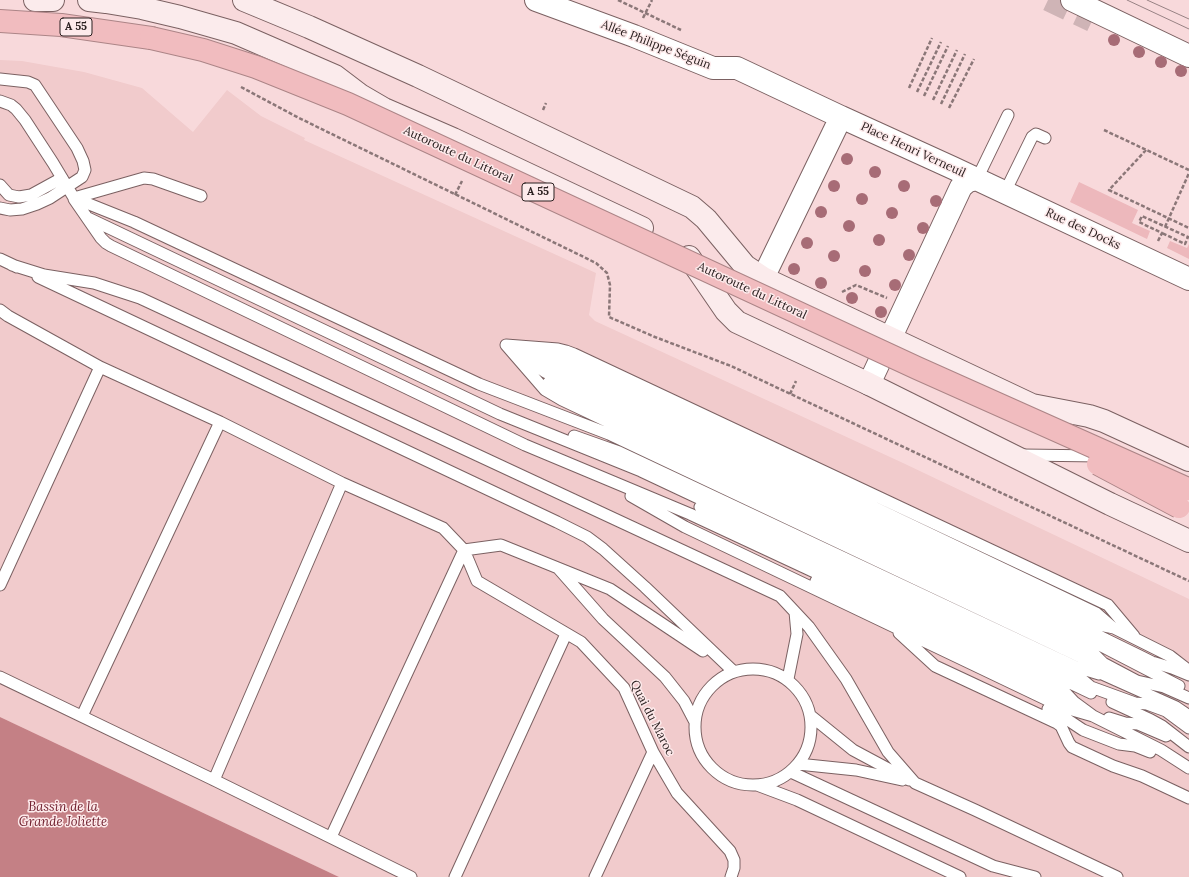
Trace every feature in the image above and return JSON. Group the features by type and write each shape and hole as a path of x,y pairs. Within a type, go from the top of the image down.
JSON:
{"highway":[{"name":"Autoroute du Littoral","path":"0,21 61,25 151,38 203,50 256,67 348,104 917,368 1184,498"}],"street":[{"path":"34,0 53,0"},
{"path":"89,0 164,13 236,33 335,76 360,95 384,109 454,139 676,245 688,255 726,311 737,322 869,384 1110,504 1189,541"},
{"path":"244,0 309,27 418,76 692,207 706,220 745,266 763,278 1032,406 1104,420 1189,460"},
{"name":"Allée Philippe Séguin","path":"536,0 641,39 713,68 737,68 841,117"},
{"path":"1072,0 1189,56"},
{"path":"763,278 841,117"},
{"name":"Place Henri Verneuil","path":"841,117 977,179"},
{"name":"Place Henri Verneuil","path":"869,384 961,187 968,181 977,179"},
{"name":"Rue des Docks","path":"977,179 1189,279"}],"lane":[{"path":"0,79 35,84 77,148 85,170 84,174 31,195 19,197 9,195 0,185"},
{"path":"0,101 11,105 25,120 101,238 111,246 518,442 690,514 1048,681 1061,688 1074,702 1089,713 1161,750 1189,769"},
{"path":"977,179 1008,115"},
{"path":"1005,192 1032,137 1036,134 1045,138"},
{"path":"74,198 144,178 153,179 201,196"},
{"path":"0,208 10,210 22,209 37,204 64,182"},
{"path":"74,198 134,222 479,384 609,434 1085,659 1100,673 1176,707 1189,716"},
{"path":"88,218 500,414 574,452 629,474 1075,686 1151,720 1189,748"},
{"path":"0,259 587,537 603,549 645,587 733,672"},
{"path":"12,265 44,275 94,282 140,298 780,596 809,627 846,678 888,752 915,783"},
{"path":"2,316 100,367 220,422 342,483 443,528 464,550"},
{"path":"506,345 606,391 1095,624 1114,628 1170,656 1189,671"},
{"path":"506,345 566,351 581,357 1108,605 1136,639"},
{"path":"506,345 545,372 1152,662 1189,675"},
{"path":"506,345 551,385 1084,638 1189,691"},
{"path":"506,345 545,390 567,403 1090,650 1103,663 1137,682 1164,687 1189,698"},
{"path":"0,585 100,367"},
{"path":"1032,406 1101,456 1184,498"},
{"path":"500,414 563,432 619,452 1076,667 1112,678"},
{"path":"500,414 641,471 1079,677 1091,687 1135,703 1147,704 1166,711 1189,728"},
{"path":"82,716 220,422"},
{"path":"1012,455 1101,456"},
{"path":"587,471 685,526 1062,707 1125,723 1138,724 1159,732 1189,748"},
{"path":"214,780 342,483"},
{"path":"464,550 501,545 610,589 733,672"},
{"path":"331,837 464,550"},
{"name":"Quai du Maroc","path":"464,550 477,581 581,642 624,688 653,752 677,793 730,851 734,860 734,868 731,877"},
{"path":"558,568 603,619 665,677 684,701 695,722"},
{"path":"788,679 797,634 794,612"},
{"path":"892,626 921,646 1062,716 1083,730 1119,744 1140,748 1189,769"},
{"path":"892,626 935,666 1057,723 1061,726 1072,747 1113,766 1142,776 1189,798"},
{"path":"455,877 566,634"},
{"path":"752,668 771,670 788,679 803,696 811,716 812,729 810,742 805,754 794,768 775,781 757,785 740,784 725,778 712,768 701,754 696,739 695,722 698,706 706,691 718,680 733,672 752,668"},
{"path":"0,677 412,877"},
{"path":"811,716 853,750 915,783 1117,877"},
{"path":"595,877 653,752"},
{"path":"794,768 856,770 915,783"},
{"path":"794,768 993,866 1035,877"},
{"path":"757,785 797,800 960,877"}],"path":[{"path":"909,88 932,38"},
{"path":"917,92 941,42"},
{"path":"924,96 948,46"},
{"path":"933,100 957,50"},
{"path":"941,104 966,54"},
{"path":"950,108 974,58"},
{"path":"238,85 299,118 596,263 607,273 610,285 609,317 655,337 731,366 1189,580"},
{"path":"543,110 546,103"},
{"path":"1104,130 1189,170"},
{"path":"1146,150 1109,190 1189,228"},
{"path":"1165,227 1189,173"},
{"path":"1151,228 1139,222 1142,216 1188,237 1185,244 1162,233"},
{"path":"837,295 856,285 890,300"},
{"path":"790,394 796,381"}],"shaded area":[{"path":"0,60 22,61 84,72 142,88 193,132 227,90 261,116 305,138 304,140 596,273 589,315 595,321 903,463 1189,599 1189,877 339,877 0,717"},
{"path":"1079,182 1138,210 1132,223 1150,231 1147,239 1070,202"},
{"path":"1170,241 1187,248 1189,244 1189,259 1167,248"}],"water":[{"name":"Bassin de la Grande Joliette","path":"0,717 339,877 0,877"}],"tunnel":[{"path":"1048,0 1092,21"}],"tram line":[{"path":"1127,0 1189,29"},
{"path":"1147,0 1189,19"}]}
